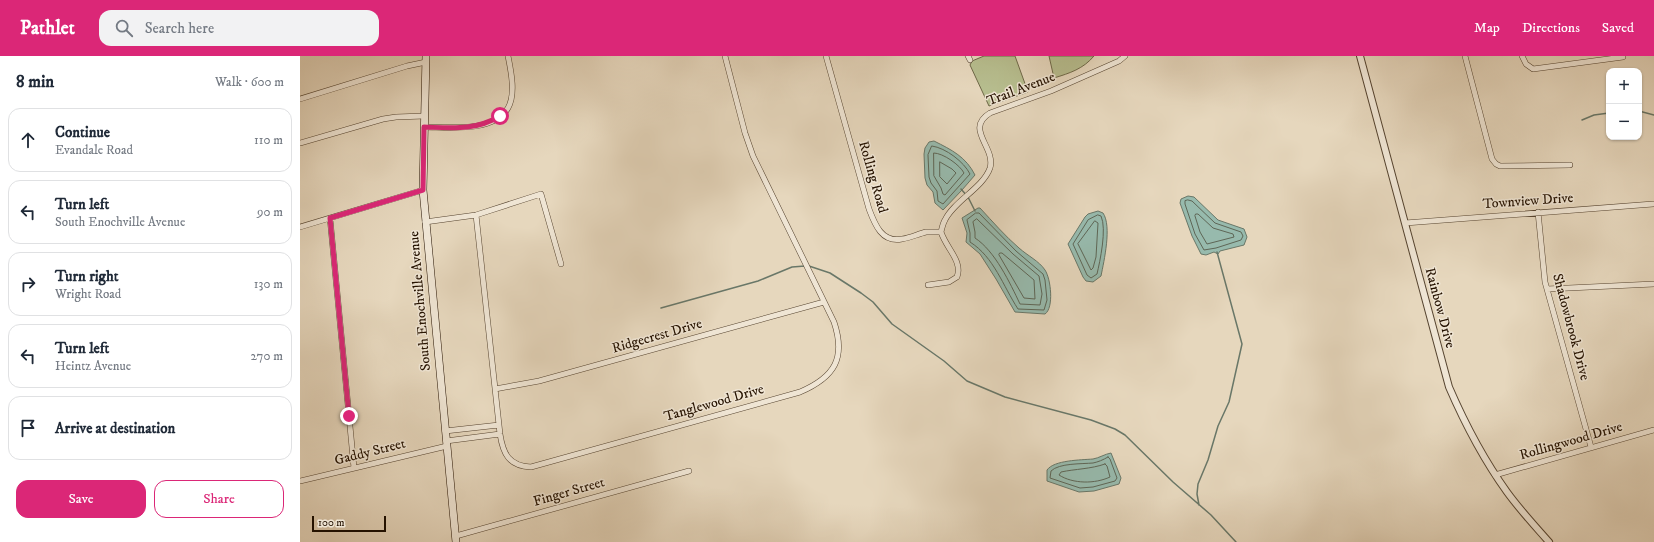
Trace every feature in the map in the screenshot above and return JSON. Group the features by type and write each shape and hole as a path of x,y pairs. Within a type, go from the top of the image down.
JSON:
{"main road":[{"name":"South Enochville Avenue","path":"426,59 423,190 456,539"}],"street":[{"path":"424,127 471,127 482,125 500,116 508,108 511,98 508,56"},
{"name":"Tanglewood Drive","path":"476,215 500,434 502,446 507,456 514,463 530,467 800,392 814,386 826,376 837,361 840,347 838,334 834,322 753,156 745,133 725,56"},
{"name":"Rolling Road","path":"826,56 869,209 878,231 891,240 900,240 926,232 941,232"},
{"name":"Trail Avenue","path":"941,232 945,219 984,178 990,168 990,160 980,132 979,124 982,118 990,113 1056,89 1119,61 1125,56"},
{"name":"Rainbow Drive","path":"1360,56 1449,387 1469,430 1495,475 1508,494 1549,542"},
{"path":"1465,56 1492,159 1496,164 1500,166 1570,165"},
{"path":"1522,56 1526,64 1533,69 1623,57"},
{"path":"300,99 426,59"},
{"path":"300,143 390,118 424,116"},
{"path":"300,227 423,190"},
{"path":"425,222 476,215 541,194 561,264"},
{"name":"Townview Drive","path":"1405,223 1654,204"},
{"name":"Shadowbrook Drive","path":"1538,212 1541,253 1547,289 1591,447"},
{"path":"330,218 354,468"},
{"path":"928,285 949,282 957,277 960,270 958,263 943,240 941,232"},
{"path":"1547,289 1654,284"},
{"name":"Ridgecrest Drive","path":"495,389 539,381 824,302"},
{"path":"445,431 499,425"},
{"name":"Rollingwood Drive","path":"1495,475 1654,430"},
{"name":"Gaddy Street","path":"300,481 446,443 500,434"},
{"name":"Finger Street","path":"456,539 689,471"}],"green space":[{"path":"984,56 1015,56 1028,92 989,106 970,65 972,61"},
{"path":"1049,56 1094,56 1081,67 1054,78"}],"water":[{"path":"934,141 953,151 963,159 975,175 943,210 935,203 933,192 927,185 925,178 925,148 929,142"},
{"path":"1188,196 1194,197 1218,220 1244,229 1247,237 1244,245 1220,251 1218,254 1214,252 1206,255 1201,254 1192,236 1180,203 1181,199"},
{"path":"980,208 1022,251 1040,264 1045,270 1049,280 1051,300 1048,311 1045,314 1015,312 980,254 966,242 967,233 962,218"},
{"path":"1098,211 1103,213 1106,219 1107,235 1101,276 1093,282 1086,281 1083,277 1068,244 1085,217 1088,214"},
{"path":"1111,453 1121,478 1119,484 1094,491 1079,492 1047,481 1047,470 1055,464 1068,461 1093,459"}],"waterway":[{"path":"1642,112 1654,115"},
{"path":"1582,120 1594,115 1606,113"},
{"path":"961,189 968,197 975,211"},
{"path":"1199,505 1197,494 1198,484 1208,460 1218,426 1229,402 1242,344 1217,252"},
{"path":"661,308 758,281 792,267 805,266"},
{"path":"809,266 830,273 861,293 873,302 892,324 944,361 967,381 1005,397 1091,420 1115,429 1125,435 1173,482 1211,515 1236,542"}],"route":[{"path":"349,416 330,218 423,190 424,127 471,127 491,122 500,116"}]}
